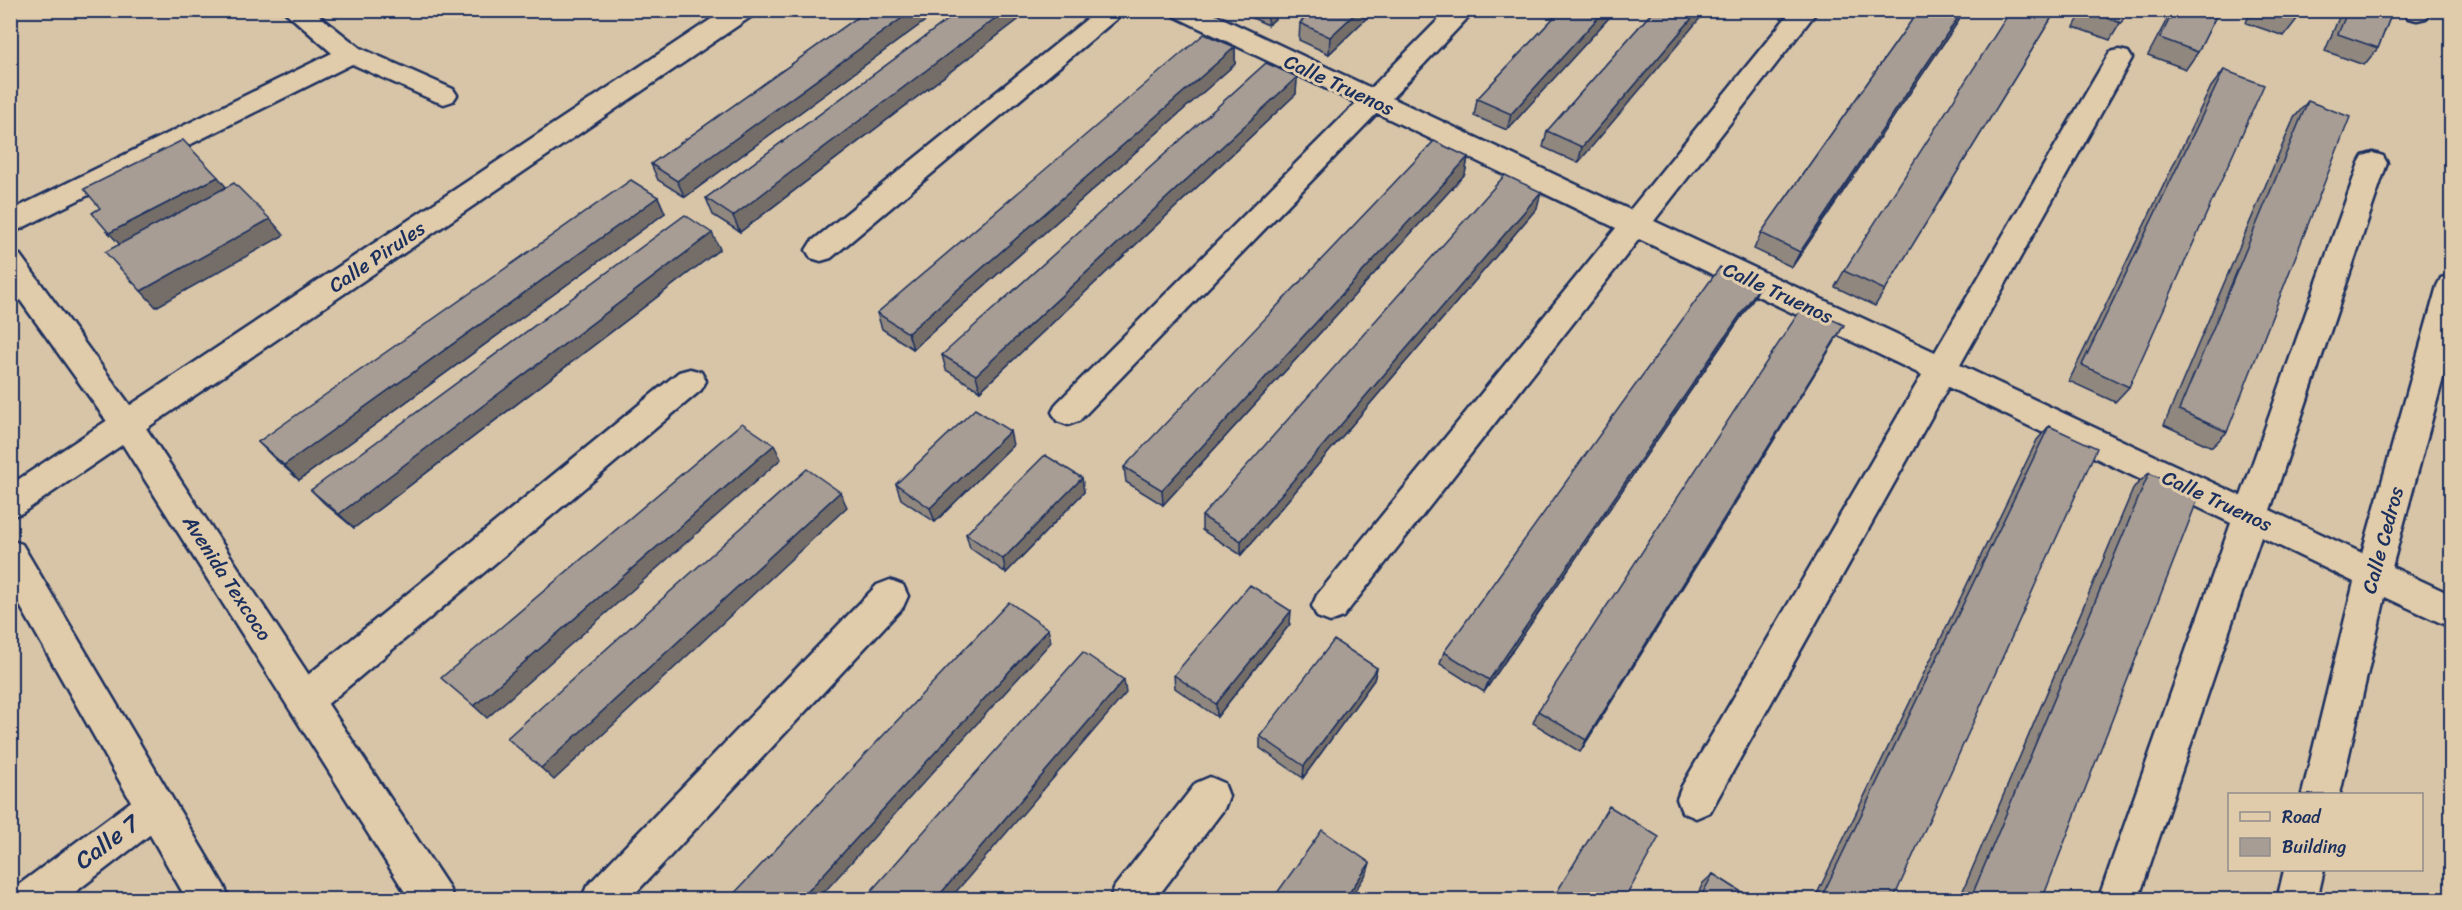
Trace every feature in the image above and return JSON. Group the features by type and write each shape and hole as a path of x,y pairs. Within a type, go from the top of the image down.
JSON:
{"street":[{"path":"295,10 351,54 444,95"},
{"name":"Calle Pirules","path":"10,502 743,10"},
{"path":"821,250 1115,10"},
{"name":"Calle Truenos","path":"1183,10 2451,612"},
{"path":"1068,412 1463,10"},
{"path":"1330,606 1806,10"},
{"path":"10,224 351,54"},
{"path":"1696,799 2119,58"},
{"path":"2118,900 2373,163"},
{"name":"Avenida Texcoco","path":"10,263 127,425 434,900"},
{"name":"Calle Cedros","path":"2321,793 2373,574 2451,286"},
{"path":"305,700 690,381"},
{"path":"10,555 210,900"},
{"path":"601,900 890,596"},
{"path":"1129,900 1210,796"},
{"name":"Calle 7","path":"31,900 155,807"},
{"path":"2297,900 2304,871"}],"building":[{"path":"868,10 913,10 677,181 651,164"},
{"path":"961,10 1006,10 733,216 706,198"},
{"path":"1314,10 1359,10 1330,37 1300,23"},
{"path":"1561,10 1605,10 1511,114 1477,99"},
{"path":"1654,10 1699,10 1582,147 1547,131"},
{"path":"1919,10 1963,10 1800,252 1761,233"},
{"path":"2011,10 2035,10 2052,17 1885,290 1844,271"},
{"path":"2085,10 2128,10 2121,23"},
{"path":"2174,10 2219,10 2198,52 2160,38"},
{"path":"2271,10 2301,10 2297,19"},
{"path":"2348,10 2393,10 2378,48 2338,34"},
{"path":"1204,34 1235,47 908,333 877,313"},
{"path":"1266,63 1297,77 976,375 942,355"},
{"path":"2224,70 2264,85 2129,387 2082,365"},
{"path":"2308,101 2350,117 2227,432 2179,410"},
{"path":"183,140 218,177 109,233 92,213 100,208 84,189"},
{"path":"1434,141 1468,157 1162,490 1124,467"},
{"path":"1505,175 1541,192 1241,541 1202,516"},
{"path":"631,180 658,197 284,465 258,442"},
{"path":"234,183 270,219 141,291 105,252"},
{"path":"685,215 712,233 339,514 311,490"},
{"path":"1720,267 1760,286 1489,680 1444,652"},
{"path":"1803,306 1844,325 1586,740 1538,711"},
{"path":"975,409 1010,431 930,508 896,484"},
{"path":"742,423 774,445 474,706 441,678"},
{"path":"2049,426 2097,448 1893,900 1832,900 1823,894"},
{"path":"1045,455 1082,478 1003,559 966,534"},
{"path":"807,469 840,492 541,768 507,738"},
{"path":"2149,473 2199,496 2042,900 1970,900"},
{"path":"1250,585 1291,611 1216,704 1174,675"},
{"path":"1009,602 1048,629 800,900 728,900"},
{"path":"1334,640 1377,668 1304,766 1260,736"},
{"path":"1083,652 1124,680 935,900 863,900"},
{"path":"1609,806 1659,837 1624,900 1552,900"},
{"path":"1322,830 1370,863 1344,900 1272,900"},
{"path":"1713,874 1754,900 1699,900"}]}
